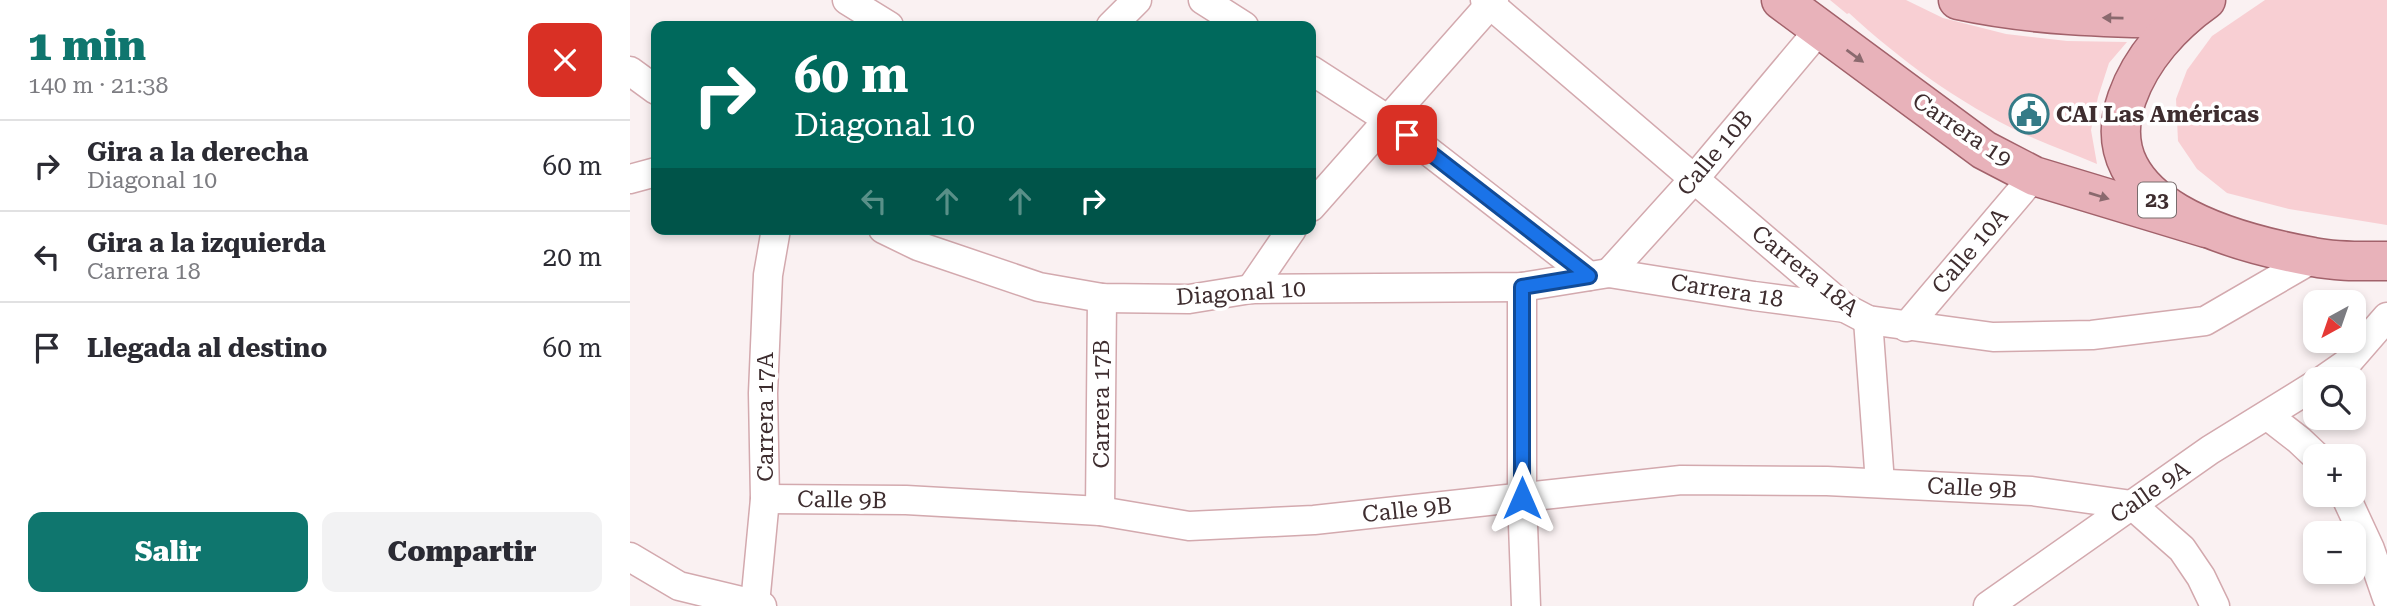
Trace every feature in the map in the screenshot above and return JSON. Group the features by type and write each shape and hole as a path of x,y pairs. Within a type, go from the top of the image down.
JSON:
{"main road":[{"name":"Carrera 19","path":"1781,0 1984,150 2034,176 2206,228"},
{"name":"23","path":"1958,0 2008,9 2098,17 2194,10"},
{"name":"23","path":"2194,10 2140,69 2124,106 2120,139 2132,173 2143,187 2168,207 2206,228 2315,258 2387,261"}],"street":[{"path":"847,0 881,21"},
{"path":"1116,21 1137,0"},
{"path":"1203,0 1236,21"},
{"path":"1316,201 1490,1"},
{"name":"Carrera 18A","path":"1490,1 1694,179 1856,314 1906,327 1993,337 2092,335 2205,321 2315,258"},
{"name":"Calle 10B","path":"1599,275 1694,179 1819,30"},
{"path":"630,71 651,86"},
{"name":"Carrera 18","path":"1316,73 1387,119 1599,275 1754,296 1856,314"},
{"path":"630,179 651,173"},
{"name":"Calle 10A","path":"1906,327 2034,176"},
{"name":"Carrera 17A","path":"758,605 765,499 763,393 768,275 775,235"},
{"path":"1251,289 1279,235"},
{"name":"Diagonal 10","path":"925,237 1039,287 1102,298 1189,299 1251,289 1522,287 1599,275"},
{"path":"1522,287 1522,498 1526,606"},
{"name":"Carrera 17B","path":"1100,511 1102,298"},
{"path":"1856,314 1880,483"},
{"path":"2342,367 2387,317"},
{"name":"Calle 9A","path":"1988,606 2210,450 2303,393"},
{"path":"2268,416 2303,445"},
{"name":"Calle 9B","path":"765,499 906,500 1100,511 1189,526 1314,520 1681,480 1880,483 2032,491 2132,505"},
{"path":"2132,505 2182,549 2201,577 2215,606"},
{"path":"2351,507 2370,549 2387,598"},
{"path":"630,557 679,596 758,605"}],"shaded area":[{"path":"1830,0 1906,0 1943,18 2006,34 2067,41 2127,42 2109,63 2098,97 2091,130 2097,164 2022,133 1953,94 1910,64"},
{"path":"2265,0 2387,0 2387,225 2289,209 2227,193 2197,169 2178,141 2176,99 2187,70 2212,36"}],"place":[{"name":"CAI Las Américas","path":"2029,114"}],"route":[{"path":"1407,135 1589,276 1522,287 1522,498"}]}
